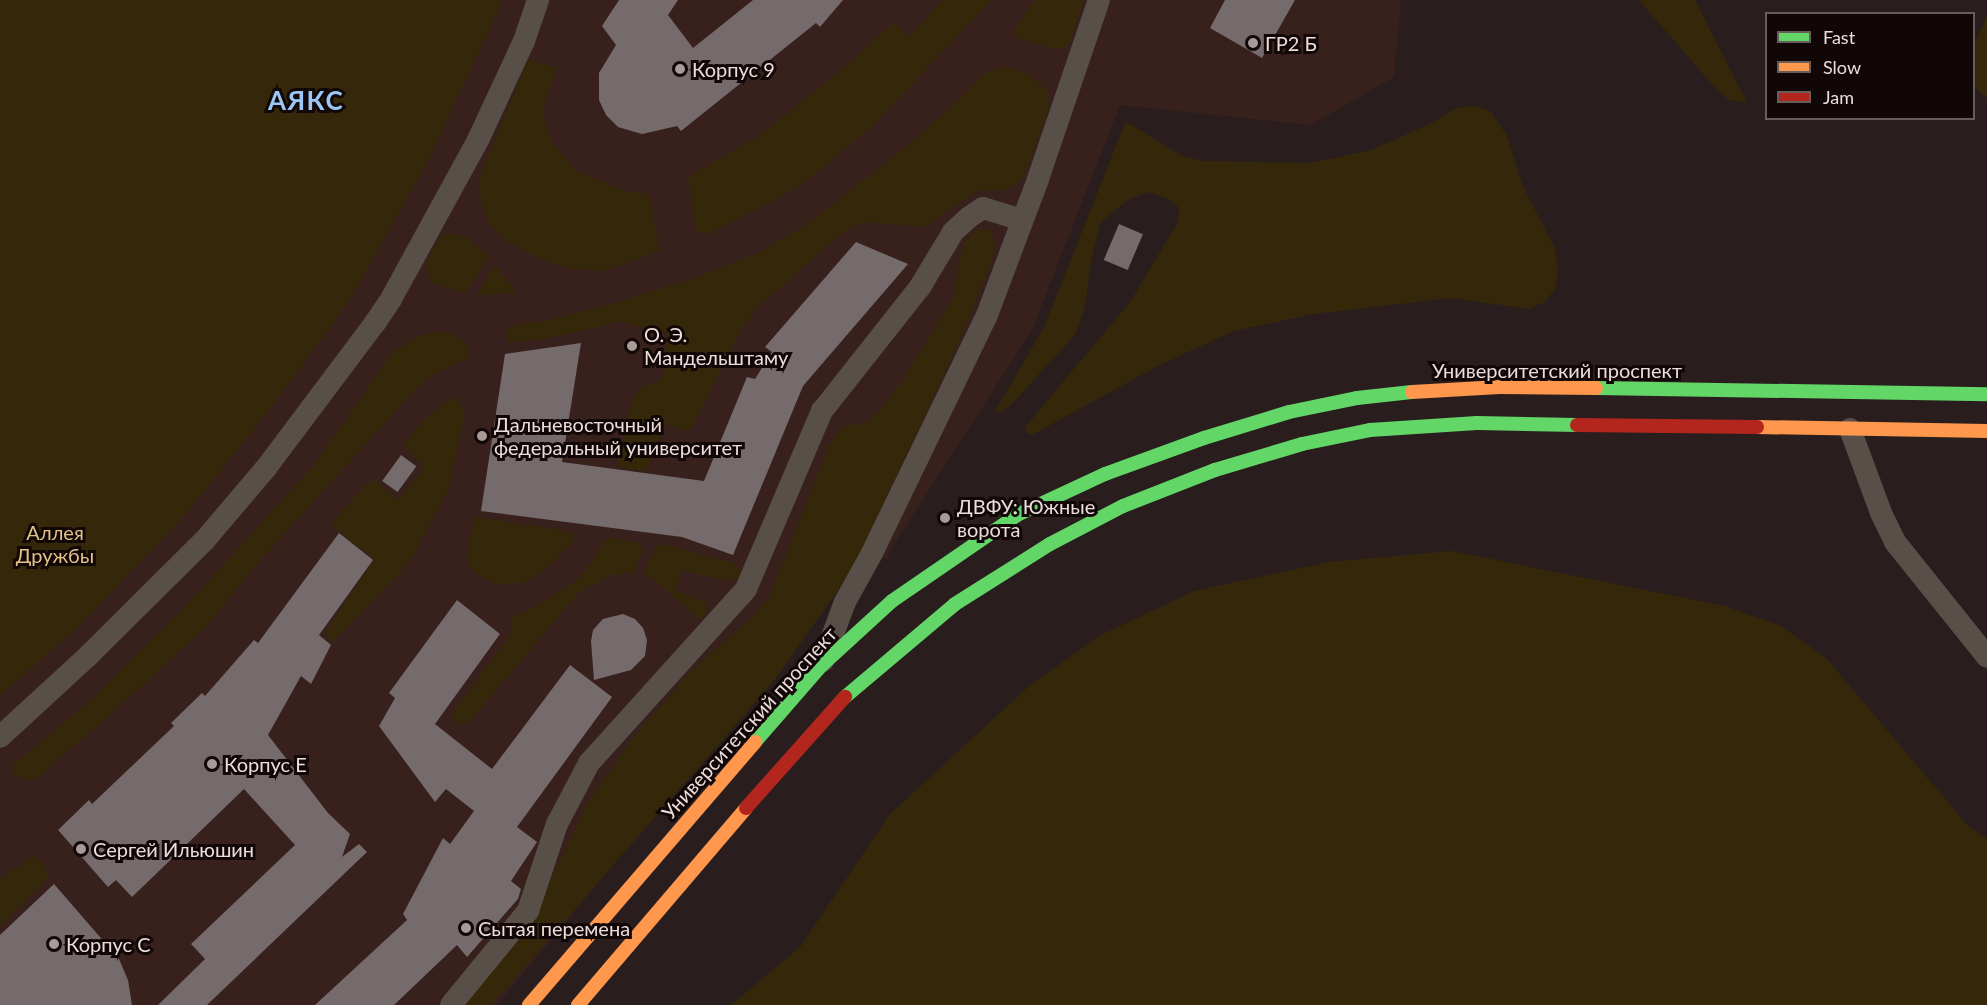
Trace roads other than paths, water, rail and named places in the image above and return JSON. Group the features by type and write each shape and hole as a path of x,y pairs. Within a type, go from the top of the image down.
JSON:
{"main road":[{"name":"Университетский проспект","path":"528,1005 822,665 892,601 1017,515 1105,474 1204,438 1289,412 1357,398 1417,391 1500,387 1987,394"},
{"path":"1624,388 1631,416"},
{"path":"578,1005 795,751 850,691 955,604 1050,543 1123,506 1215,470 1302,444 1370,430 1631,416 1850,429 1987,431"}],"street":[{"path":"0,736 88,656 204,541 266,468 375,323 478,140 524,41 538,0"},
{"path":"822,665 845,602 872,553 987,315 1099,0"},
{"path":"451,1005 528,911 557,824 589,763 746,589 822,411 920,287 953,232 983,208 1022,220"},
{"path":"1850,429 1881,513 1895,542 1987,657"}],"place":[{"name":"ГР2 Б","path":"1253,43"},
{"name":"Корпус 9","path":"680,69"},
{"name":"О. Э. Мандельштаму","path":"632,346"},
{"name":"Дальневосточный федеральный университет","path":"482,436"},
{"name":"ДВФУ: Южные ворота","path":"945,518"},
{"name":"Корпус E","path":"212,764"},
{"name":"Сергей Ильюшин","path":"81,849"},
{"name":"Сытая перемена","path":"466,928"},
{"name":"Корпус C","path":"54,944"}],"district":[{"name":"АЯКС","path":"306,101"}],"park label":[{"name":"Аллея Дружбы","path":"55,544"}]}
